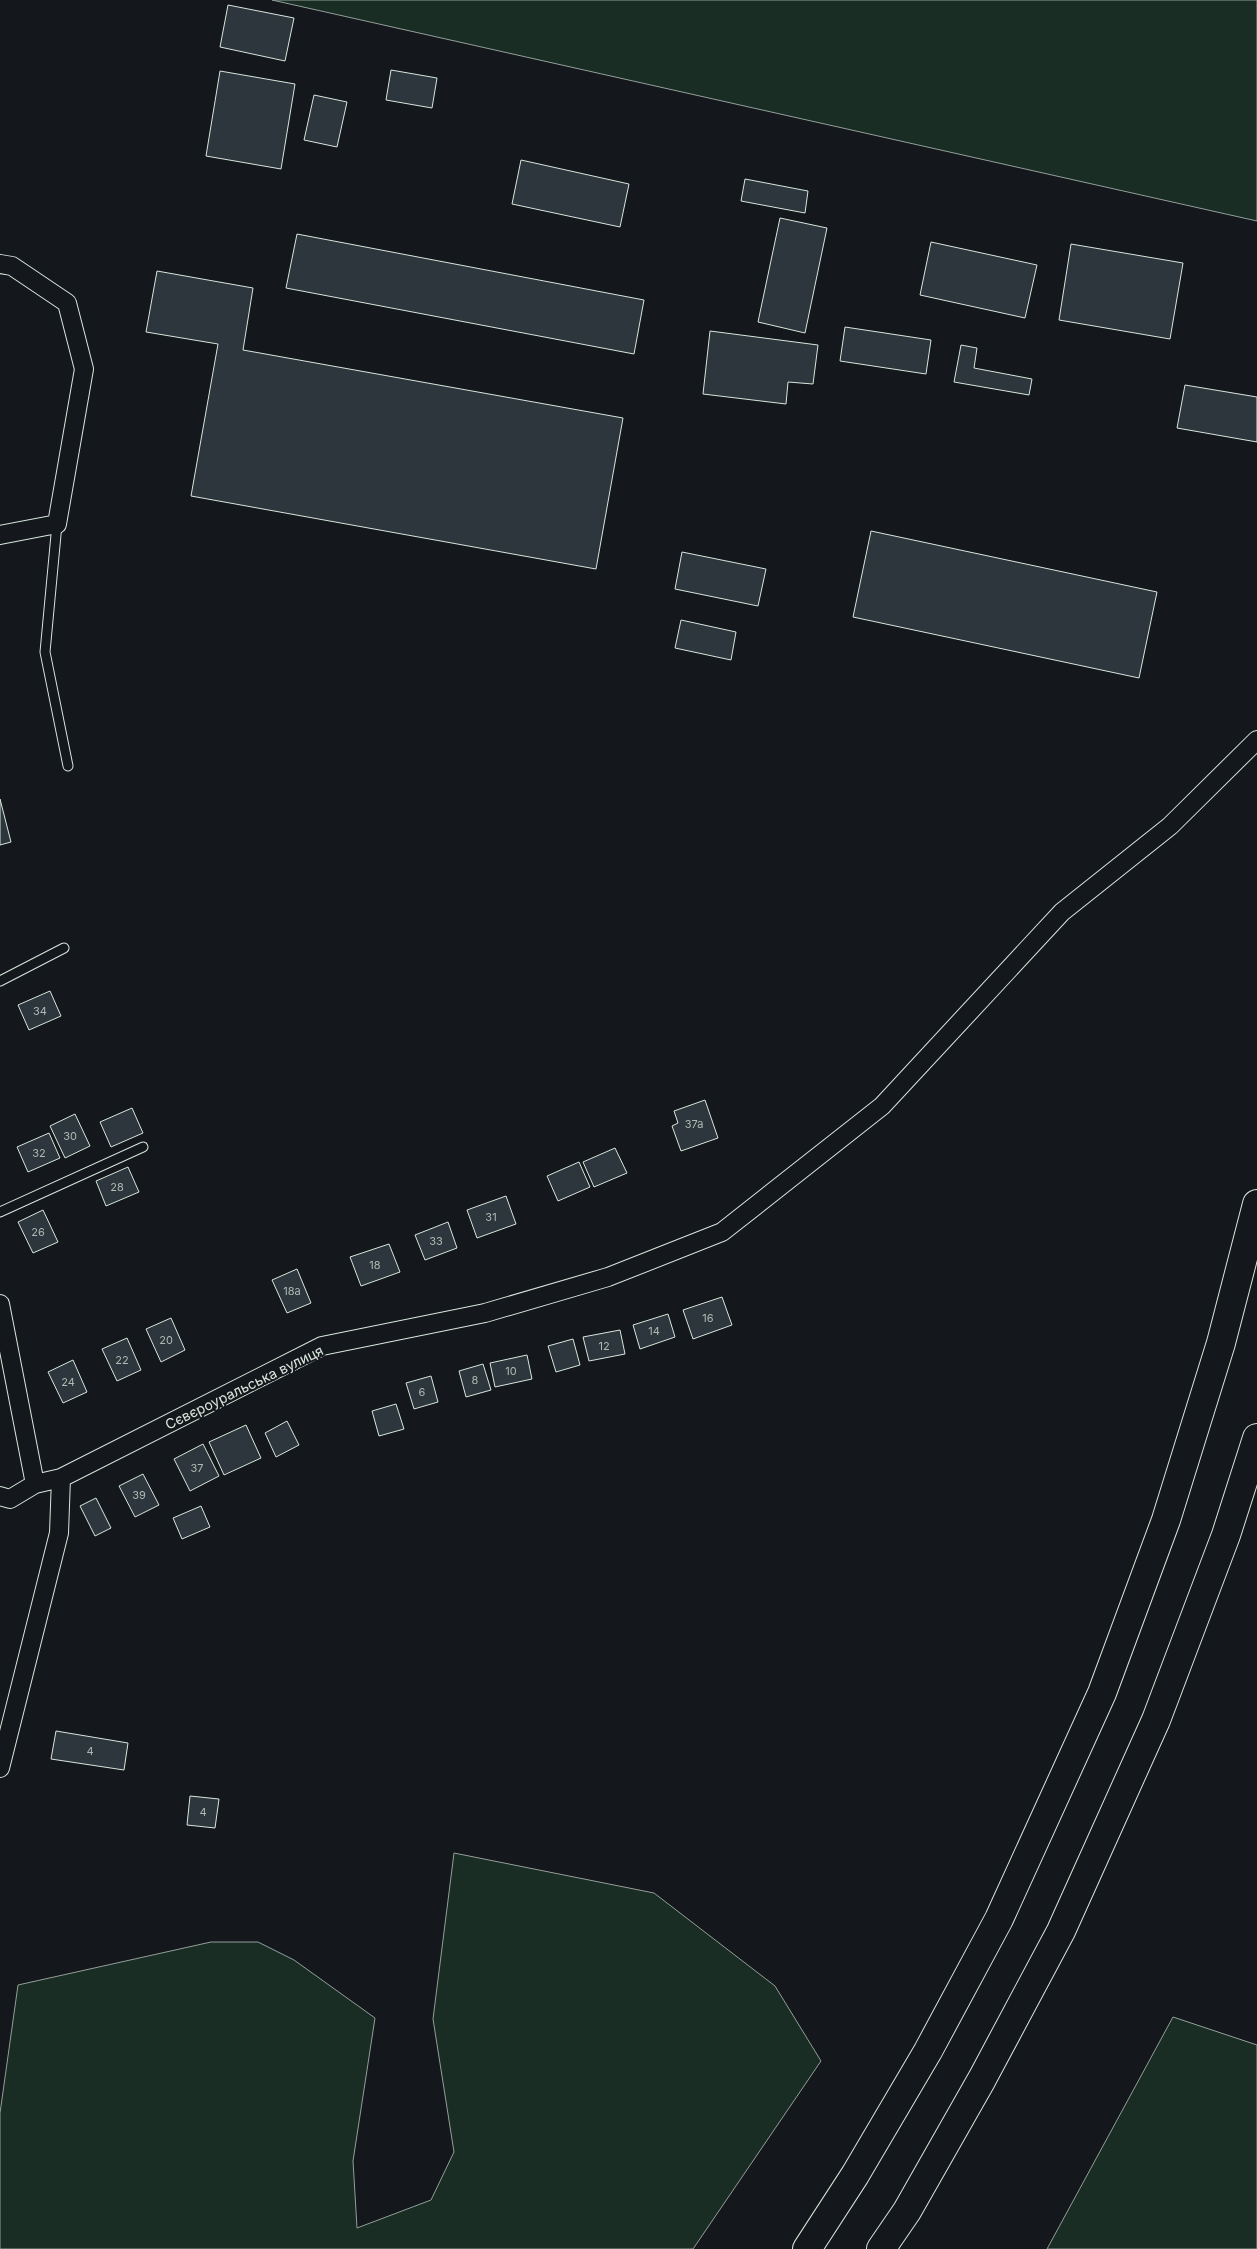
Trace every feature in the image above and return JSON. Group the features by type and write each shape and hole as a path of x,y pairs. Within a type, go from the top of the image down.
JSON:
{"main road":[{"path":"807,2249 860,2167 928,2051 999,1919 1102,1693 1166,1520 1221,1343 1257,1204"},
{"path":"882,2249 907,2211 982,2079 1061,1931 1156,1720 1226,1535 1257,1438"}],"street":[{"path":"0,264 12,266 67,303 84,369 57,524 0,535"},
{"name":"Сєвєроуральська вулиця","path":"0,1496 10,1499 35,1484 61,1478 322,1346 485,1313 608,1277 722,1232 882,1106 1062,912 1170,826 1257,740"},
{"path":"0,1304 35,1484"},
{"path":"0,1768 59,1533 61,1478"}],"lane":[{"path":"57,524 45,652 68,766"},
{"path":"0,981 64,948"},
{"path":"0,1212 142,1148"}],"green space":[{"path":"272,0 1257,0 1257,221"},
{"path":"454,1853 654,1893 775,1986 821,2061 693,2249 0,2249 0,2113 18,1985 211,1942 258,1942 294,1960 375,2018 353,2161 357,2228 431,2200 454,2152 433,2019"},
{"path":"1173,2017 1257,2045 1257,2249 1047,2249"}],"building":[{"path":"228,5 294,18 285,61 220,47"},
{"path":"391,70 437,78 432,108 386,100"},
{"path":"220,71 295,84 281,169 206,156"},
{"path":"314,95 347,102 337,147 304,140"},
{"path":"521,160 629,184 620,227 512,204"},
{"path":"745,179 808,191 805,213 741,201"},
{"path":"780,218 827,228 805,333 758,322"},
{"path":"297,234 644,300 634,354 286,288"},
{"path":"931,242 1037,265 1025,318 920,295"},
{"path":"1071,244 1183,263 1170,339 1059,320"},
{"path":"157,271 253,288 243,350 623,418 596,569 191,496 218,344 146,332"},
{"path":"845,327 931,340 926,374 840,361"},
{"path":"710,331 818,345 813,384 788,382 786,404 703,394"},
{"path":"961,345 977,348 974,368 1032,379 1029,395 954,382"},
{"path":"1185,385 1257,397 1257,442 1177,428"},
{"path":"871,531 1157,592 1139,678 853,617"},
{"path":"682,552 766,569 758,606 675,589"},
{"path":"681,620 736,632 731,660 675,648"},
{"path":"0,799 11,842 0,845"},
{"path":"50,991 61,1016 29,1030 18,1005"},
{"path":"705,1100 718,1138 681,1151 672,1126 678,1123 674,1111"},
{"path":"132,1108 143,1133 111,1147 100,1122"},
{"path":"75,1114 90,1146 65,1158 50,1126"},
{"path":"49,1133 60,1158 28,1172 17,1147"},
{"path":"615,1148 627,1173 594,1187 583,1162"},
{"path":"579,1162 590,1187 558,1201 547,1176"},
{"path":"128,1167 139,1192 106,1206 96,1181"},
{"path":"506,1196 516,1224 477,1238 467,1210"},
{"path":"43,1210 58,1242 33,1253 18,1222"},
{"path":"448,1222 457,1248 425,1260 415,1235"},
{"path":"389,1244 400,1272 361,1286 350,1257"},
{"path":"297,1269 311,1303 287,1313 272,1280"},
{"path":"722,1297 732,1325 693,1339 683,1310"},
{"path":"668,1314 675,1337 640,1349 633,1325"},
{"path":"171,1318 185,1350 161,1362 146,1329"},
{"path":"620,1330 625,1354 589,1361 583,1337"},
{"path":"127,1338 141,1370 117,1381 102,1349"},
{"path":"573,1339 580,1365 556,1372 548,1346"},
{"path":"527,1355 532,1379 495,1387 490,1363"},
{"path":"73,1360 87,1392 63,1403 48,1372"},
{"path":"483,1364 491,1390 466,1397 459,1371"},
{"path":"431,1376 438,1402 414,1409 406,1383"},
{"path":"396,1404 404,1429 379,1436 372,1411"},
{"path":"287,1421 299,1445 276,1457 265,1433"},
{"path":"246,1425 261,1458 224,1475 209,1442"},
{"path":"203,1444 219,1476 190,1491 174,1459"},
{"path":"143,1474 159,1505 135,1517 119,1486"},
{"path":"96,1498 111,1528 95,1536 80,1506"},
{"path":"201,1506 210,1527 182,1539 173,1518"},
{"path":"56,1731 128,1743 124,1770 51,1759"},
{"path":"190,1796 219,1799 215,1828 187,1825"}]}
